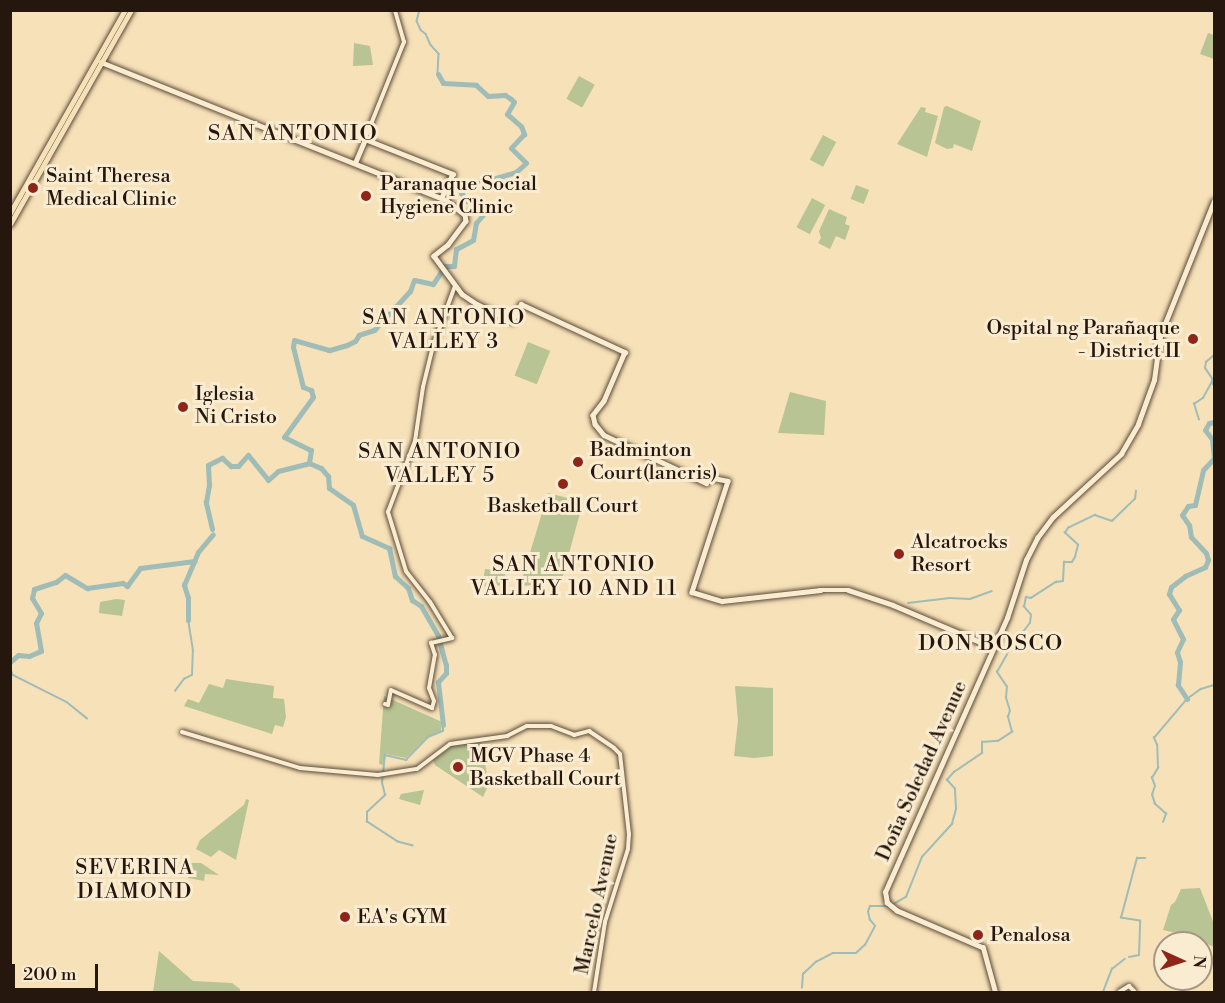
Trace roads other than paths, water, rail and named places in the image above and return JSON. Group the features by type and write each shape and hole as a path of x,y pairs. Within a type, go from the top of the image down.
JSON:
{"main road":[{"path":"10,224 100,62 125,10"},
{"path":"10,213 131,10"},
{"path":"100,62 442,198 465,215 466,221 448,245 434,256 455,286 477,304 512,321 521,304 625,353 604,401 593,415 595,424 606,438 706,483 708,477 728,481 691,590 707,598 722,601 820,590 849,590 893,604 992,647"},
{"path":"355,163 365,139 453,174 442,198"},
{"name":"Doña Soledad Avenue","path":"995,993 983,948 903,915 889,905 886,889 992,647 1007,618 1026,560 1037,538 1053,517 1121,454 1135,431 1155,378 1160,336 1215,201"}],"street":[{"path":"365,139 404,42 395,10"},
{"path":"386,705 391,690 432,708 434,701 429,688 435,655 431,642 452,638 430,602 406,571 388,512 415,441 423,387 433,346 455,286"},
{"name":"Marcelo Avenue","path":"182,732 300,768 381,774 417,769 450,744 507,736 527,726 551,726 574,735 589,731 620,754 629,840 605,922 594,993"},
{"path":"1119,993 1127,986 1135,993"}],"waterway":[{"path":"420,10 417,21 439,54 438,74"},
{"path":"438,74 443,83 476,85 488,96 505,95 514,102 507,114 521,126 524,134 511,148 526,163 516,172 468,186 461,193 467,201 483,206 486,211 476,223 473,240 456,249 454,266 445,266 433,284 414,280 410,291 374,330 359,335 355,341 347,345 329,350 294,340 293,347 303,387 311,390 313,397 284,437 311,450 309,463 321,468 328,476 329,488 353,505 362,536 389,548 395,576 408,588 412,600 421,606 438,636 446,665 446,673 438,682 443,725"},
{"path":"1199,420 1194,404 1203,398 1213,380 1205,368 1206,362 1214,355"},
{"path":"1187,699 1178,685 1180,662 1177,652 1183,639 1173,619 1179,610 1169,594 1171,587 1185,576 1205,567 1208,560 1206,553 1191,537 1189,525 1182,515 1188,506 1195,505 1203,470 1214,458 1212,439 1205,430 1209,423 1214,422"},
{"path":"212,529 206,502 209,485 208,465 222,458 231,466 238,466 248,455 268,480 278,471 309,463"},
{"path":"1008,652 1030,623 1031,615 1024,607 1026,597 1031,598 1056,582 1063,581 1064,562 1072,562 1075,557 1078,545 1065,533 1068,528 1095,515 1112,521 1135,499 1136,491"},
{"path":"188,620 188,598 184,585 198,552 213,534"},
{"path":"10,662 18,655 29,656 41,651 36,623 41,613 32,598 34,589 56,582 65,575 87,588 123,583 127,586 140,568 195,561"},
{"path":"908,603 950,598 970,599 992,591"},
{"path":"175,691 184,679 192,675 193,651 188,620"},
{"path":"892,905 906,897 922,857 952,824 956,809 955,789 947,780 954,772 982,753 982,742 998,741 1012,732 1008,717 1010,711 1006,698 1007,687 997,672 1007,655"},
{"path":"10,666 13,675 67,702 87,718"},
{"path":"1163,822 1166,814 1155,804 1152,795 1155,786 1152,778 1158,768 1157,745 1154,738 1187,699 1201,689 1214,685"},
{"path":"413,846 398,842 367,822 367,812 385,795 382,783 385,755 406,760 428,737 443,731 443,725"},
{"path":"1129,957 1139,955 1140,921 1121,918 1137,858 1145,858"},
{"path":"802,988 803,974 816,962 833,953 856,953 865,945 875,926 870,920 868,912 870,906 888,906"},
{"path":"1103,992 1112,969 1125,959"}],"place":[{"name":"Saint Theresa Medical Clinic","path":"33,188"},
{"name":"Paranaque Social Hygiene Clinic","path":"366,196"},
{"name":"Ospital ng Parañaque - District II","path":"1193,339"},
{"name":"Iglesia Ni Cristo","path":"183,407"},
{"name":"Badminton Court(lancris)","path":"578,462"},
{"name":"Basketball Court","path":"563,484"},
{"name":"Alcatrocks Resort","path":"899,554"},
{"name":"MGV Phase 4 Basketball Court","path":"458,767"},
{"name":"EA's GYM","path":"345,917"},
{"name":"Penalosa","path":"978,935"}],"district":[{"name":"SAN ANTONIO","path":"293,134"},
{"name":"SAN ANTONIO VALLEY 3","path":"444,330"},
{"name":"SAN ANTONIO VALLEY 5","path":"440,464"},
{"name":"SAN ANTONIO VALLEY 10 AND 11","path":"574,577"},
{"name":"DON BOSCO","path":"991,644"},
{"name":"SEVERINA DIAMOND","path":"135,880"}]}
